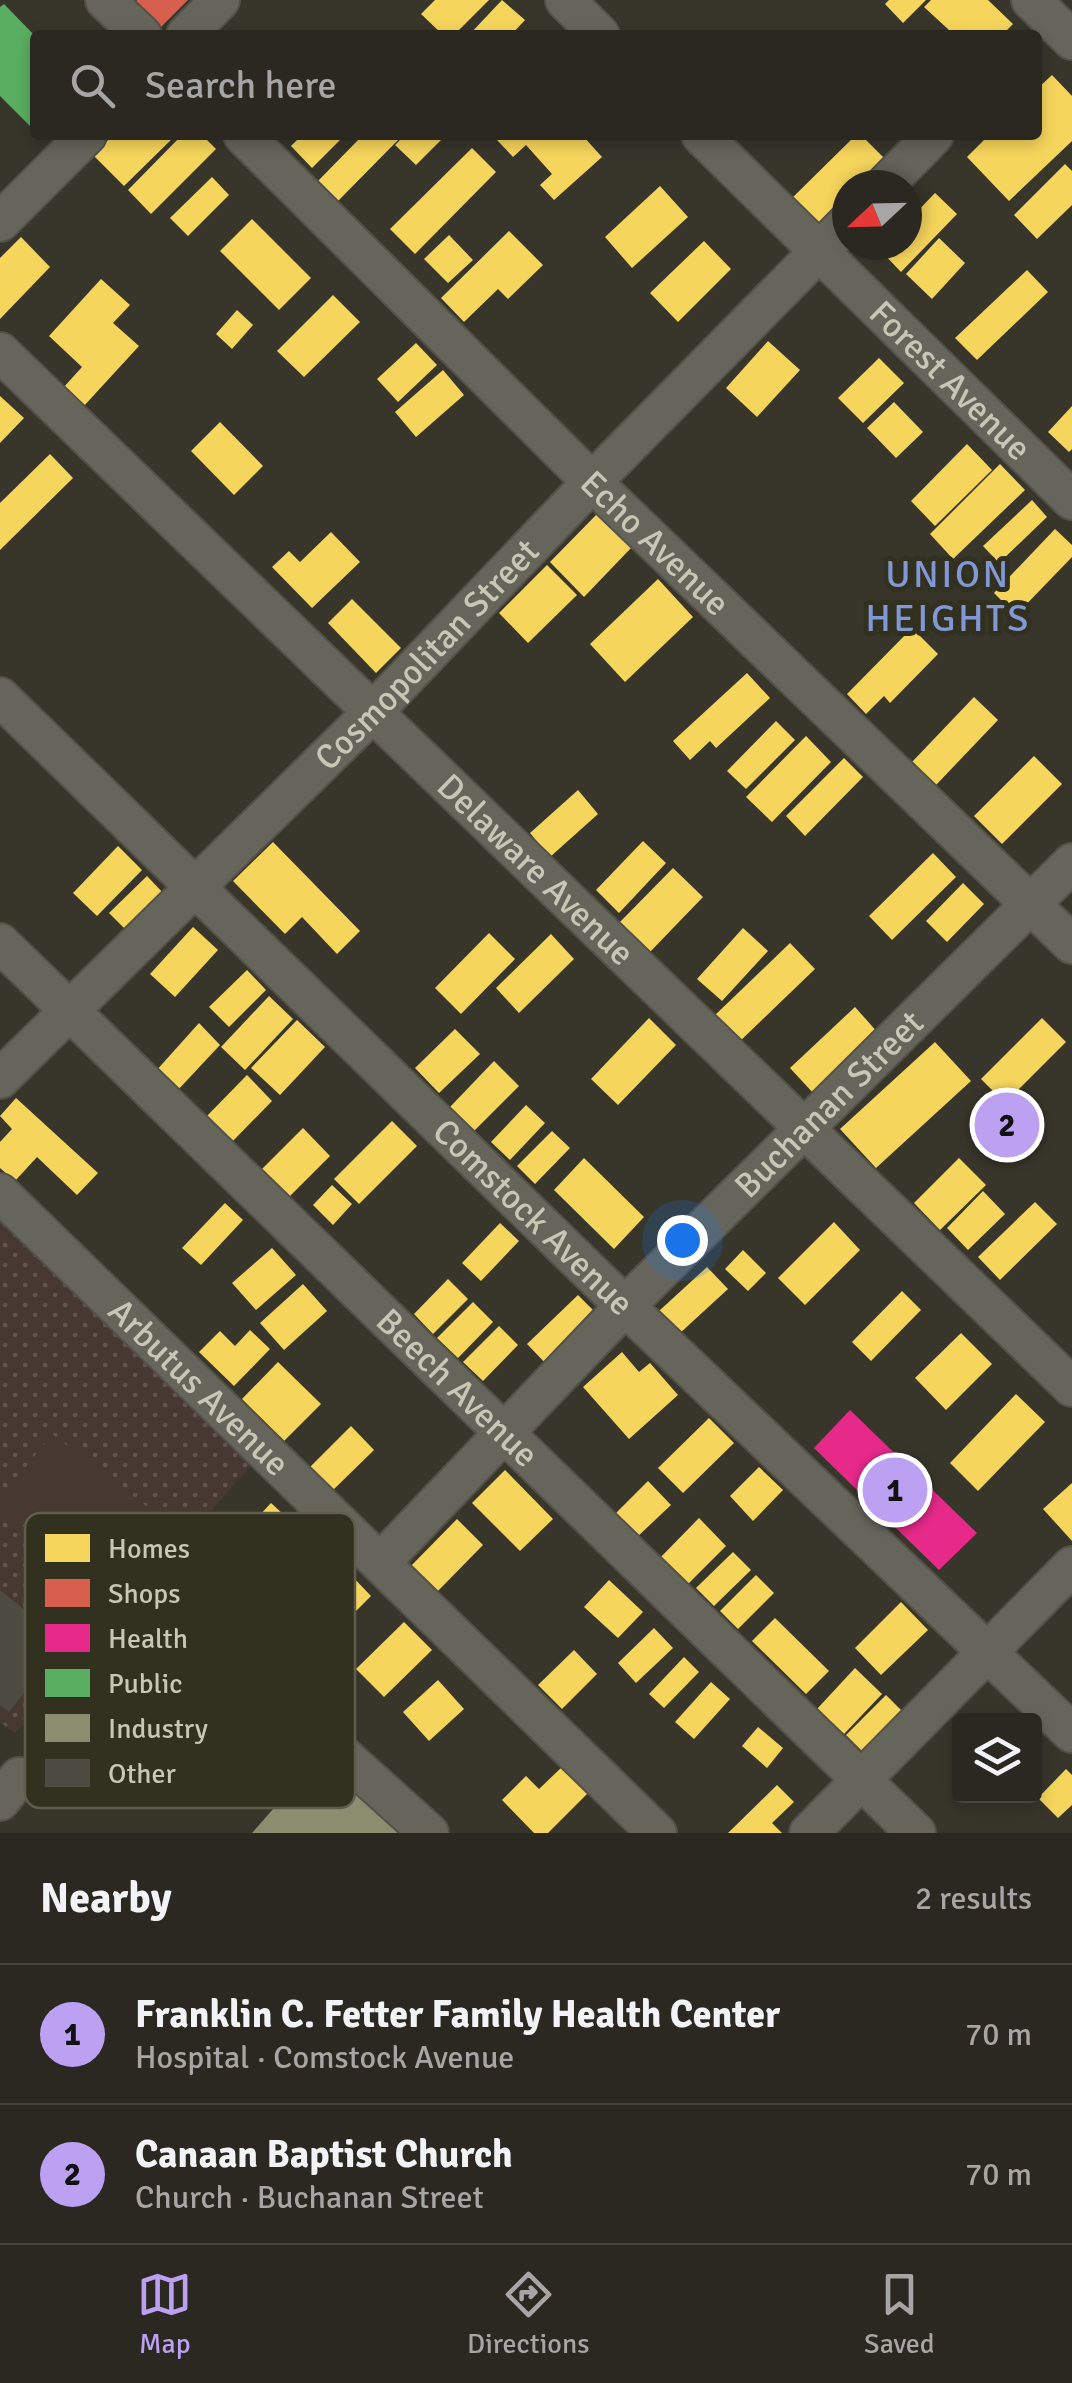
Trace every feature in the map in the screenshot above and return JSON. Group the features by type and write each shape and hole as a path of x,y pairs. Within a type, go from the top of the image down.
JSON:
{"street":[{"path":"106,0 137,30"},
{"path":"191,30 220,0"},
{"path":"565,0 595,30"},
{"path":"0,222 82,140"},
{"name":"Echo Avenue","path":"248,140 592,482 1072,944"},
{"name":"Forest Avenue","path":"706,140 1072,500"},
{"path":"900,170 929,140"},
{"name":"Cosmopolitan Street","path":"0,1079 372,714 592,482 832,239"},
{"name":"Delaware Avenue","path":"0,352 1072,1388"},
{"name":"Comstock Avenue","path":"0,697 625,1306 1072,1733"},
{"name":"Buchanan Street","path":"380,1563 625,1306 1072,863"},
{"name":"Beech Avenue","path":"0,943 916,1833"},
{"name":"Arbutus Avenue","path":"0,1193 329,1513"},
{"name":"Arbutus Avenue","path":"355,1539 657,1833"},
{"path":"809,1833 1072,1566"},
{"path":"355,1766 429,1833"}],"shaded area":[{"path":"0,1215 252,1464 209,1513 25,1513 25,1722 15,1733 0,1722"},
{"path":"52,1434 155,1513 25,1513 25,1526 0,1508 0,1499"}],"building: Homes":[{"path":"435,0 489,0 459,30 438,30 421,14"},
{"path":"502,0 525,20 516,30 474,30"},
{"path":"889,0 926,0 903,23 885,4"},
{"path":"931,0 988,0 1013,24 1007,30 949,30 924,7"},
{"path":"1052,75 1072,96 1072,141 1009,201 967,157 984,140 1042,140 1042,84"},
{"path":"108,140 171,140 124,186 93,155"},
{"path":"177,140 207,140 216,149 151,214 128,190"},
{"path":"297,140 340,140 312,168 291,146"},
{"path":"358,140 398,140 338,201 318,181"},
{"path":"400,140 441,140 416,165 395,145"},
{"path":"497,140 587,140 602,157 554,200 540,185 552,174 526,145 513,157"},
{"path":"851,140 866,140 886,160 876,170 832,170 832,213 816,229 789,201"},
{"path":"472,148 496,172 415,254 390,229"},
{"path":"1065,164 1072,171 1072,205 1037,239 1014,215"},
{"path":"212,177 229,195 188,236 170,218"},
{"path":"660,186 688,217 632,268 605,237"},
{"path":"935,193 957,214 922,250 922,206"},
{"path":"252,219 311,278 279,310 220,251"},
{"path":"509,231 543,265 508,299 498,289 464,322 441,298"},
{"path":"449,235 473,260 448,283 424,259"},
{"path":"21,237 50,267 0,319 0,258"},
{"path":"939,238 965,263 932,299 906,274"},
{"path":"704,241 731,269 678,322 650,293"},
{"path":"890,260 913,260 901,272"},
{"path":"1027,270 1048,292 977,360 955,338"},
{"path":"101,279 130,305 113,323 139,346 83,407 63,388 82,367 49,336"},
{"path":"333,295 360,322 304,377 277,351"},
{"path":"237,310 253,325 232,349 216,334"},
{"path":"768,341 800,370 757,417 726,388"},
{"path":"416,343 437,365 398,402 377,379"},
{"path":"879,358 904,383 863,423 838,398"},
{"path":"443,370 464,395 416,437 395,412"},
{"path":"0,396 24,418 0,443"},
{"path":"894,402 923,432 896,458 867,428"},
{"path":"1072,406 1072,449 1069,452 1048,432"},
{"path":"220,422 263,466 234,495 191,451"},
{"path":"967,444 992,470 935,526 911,501"},
{"path":"50,454 73,478 0,550 0,503"},
{"path":"1000,464 1025,490 953,559 930,534"},
{"path":"1032,500 1047,517 999,563 983,546"},
{"path":"598,513 632,547 584,597 550,562"},
{"path":"1055,529 1072,545 1072,557 1016,615 994,593"},
{"path":"331,532 360,562 312,608 272,567 289,551 300,562"},
{"path":"547,565 577,595 528,643 499,613"},
{"path":"658,579 693,617 625,682 590,644"},
{"path":"352,599 401,648 376,673 328,623"},
{"path":"912,628 938,654 890,703 884,696 866,714 847,694"},
{"path":"747,673 770,698 716,748 710,741 690,760 673,741"},
{"path":"974,697 998,720 936,785 912,762"},
{"path":"776,721 795,740 746,789 727,771"},
{"path":"806,736 831,762 772,822 746,797"},
{"path":"1034,756 1062,784 1002,844 974,816"},
{"path":"844,758 863,777 805,836 786,816"},
{"path":"578,790 598,814 550,857 530,833"},
{"path":"643,841 666,863 619,913 596,890"},
{"path":"273,842 360,931 337,954 302,917 285,934 233,881"},
{"path":"118,846 142,870 97,916 73,893"},
{"path":"933,853 956,877 892,940 869,916"},
{"path":"673,868 703,897 649,953 619,923"},
{"path":"147,876 165,895 128,932 109,913"},
{"path":"963,883 984,904 947,942 926,921"},
{"path":"193,927 218,950 175,997 150,974"},
{"path":"743,928 768,951 722,1001 697,979"},
{"path":"489,933 515,959 461,1014 435,988"},
{"path":"551,934 574,959 519,1013 496,988"},
{"path":"790,943 815,969 737,1044 712,1018"},
{"path":"247,970 266,990 229,1027 209,1007"},
{"path":"269,996 293,1019 245,1070 221,1047"},
{"path":"855,1007 879,1034 815,1095 790,1068"},
{"path":"649,1018 676,1045 618,1105 591,1079"},
{"path":"1042,1018 1066,1042 1005,1103 981,1079"},
{"path":"297,1020 325,1047 280,1095 251,1068"},
{"path":"199,1023 220,1045 176,1092 155,1072"},
{"path":"455,1029 480,1054 439,1093 415,1068"},
{"path":"935,1042 971,1081 876,1168 840,1129"},
{"path":"494,1061 519,1086 474,1131 450,1107"},
{"path":"247,1075 272,1101 229,1145 204,1119"},
{"path":"16,1098 98,1173 77,1195 37,1157 15,1181 0,1168 0,1142 12,1129 0,1116"},
{"path":"526,1105 545,1123 510,1160 491,1142"},
{"path":"392,1121 417,1146 359,1204 334,1179"},
{"path":"303,1128 330,1156 283,1203 256,1175"},
{"path":"552,1131 570,1148 535,1184 517,1166"},
{"path":"584,1158 644,1217 614,1249 554,1190"},
{"path":"959,1158 986,1185 940,1230 914,1203"},
{"path":"332,1185 352,1204 333,1225 313,1205"},
{"path":"983,1191 1005,1214 968,1250 947,1228"},
{"path":"1035,1202 1057,1224 1000,1280 978,1257"},
{"path":"225,1203 243,1220 201,1265 182,1248"},
{"path":"834,1222 860,1250 805,1305 778,1278"},
{"path":"500,1223 519,1241 481,1281 462,1263"},
{"path":"272,1248 296,1275 256,1310 232,1283"},
{"path":"743,1250 766,1273 748,1291 725,1269"},
{"path":"707,1267 728,1289 679,1334 659,1311"},
{"path":"448,1279 468,1299 433,1334 414,1314"},
{"path":"303,1284 327,1311 284,1350 260,1323"},
{"path":"902,1291 921,1310 871,1361 852,1342"},
{"path":"578,1295 601,1318 550,1368 527,1344"},
{"path":"473,1302 493,1322 458,1358 437,1338"},
{"path":"499,1326 518,1345 483,1381 463,1362"},
{"path":"250,1330 270,1349 234,1386 199,1352 220,1331 235,1346"},
{"path":"961,1333 992,1364 946,1410 915,1378"},
{"path":"622,1352 639,1372 650,1363 678,1395 629,1439 583,1387"},
{"path":"278,1362 321,1404 284,1441 242,1399"},
{"path":"1016,1394 1045,1422 978,1491 950,1463"},
{"path":"709,1418 734,1443 683,1493 658,1468"},
{"path":"351,1426 374,1450 330,1493 307,1470"},
{"path":"759,1467 783,1490 753,1521 730,1496"},
{"path":"505,1470 553,1519 520,1551 472,1503"},
{"path":"648,1481 671,1505 636,1538 614,1515"},
{"path":"1072,1483 1072,1541 1043,1509"},
{"path":"271,1503 282,1513 262,1513"},
{"path":"699,1518 726,1546 686,1586 659,1559"},
{"path":"457,1519 483,1545 434,1595 408,1569"},
{"path":"733,1552 751,1570 714,1606 696,1588"},
{"path":"756,1575 774,1593 738,1629 720,1611"},
{"path":"355,1579 371,1596 355,1612"},
{"path":"609,1580 643,1612 618,1638 584,1607"},
{"path":"901,1602 928,1630 881,1675 855,1648"},
{"path":"775,1618 829,1671 806,1694 752,1641"},
{"path":"404,1622 432,1650 384,1697 356,1669"},
{"path":"654,1628 673,1648 636,1683 618,1663"},
{"path":"574,1650 597,1674 562,1709 538,1685"},
{"path":"684,1657 699,1672 664,1708 649,1694"},
{"path":"855,1668 882,1694 844,1734 817,1709"},
{"path":"438,1680 464,1709 429,1741 403,1712"},
{"path":"711,1682 730,1699 694,1739 675,1722"},
{"path":"886,1695 912,1721 871,1760 846,1735"},
{"path":"758,1727 783,1748 767,1768 742,1746"},
{"path":"562,1767 588,1793 548,1833 534,1833 502,1800 526,1776 539,1789"},
{"path":"1066,1769 1072,1775 1072,1805 1058,1818 1042,1802 1042,1794"},
{"path":"777,1785 794,1802 772,1823 782,1833 728,1833"}],"building: Shops":[{"path":"188,0 160,28 135,3"}],"building: Health":[{"path":"850,1410 977,1533 939,1570 814,1448"}],"building: Public":[{"path":"4,4 30,31 30,126 0,96 0,7"}],"building: Industry":[{"path":"355,1791 402,1833 252,1833 274,1808 355,1808"}],"building: Other":[{"path":"0,1590 25,1610 25,1692 9,1712 0,1705"}],"place":[{"name":"Canaan Baptist Church","path":"1007,1125"},
{"name":"Franklin C. Fetter Family Health Center","path":"895,1490"}],"district":[{"name":"UNION HEIGHTS","path":"948,596"}]}
